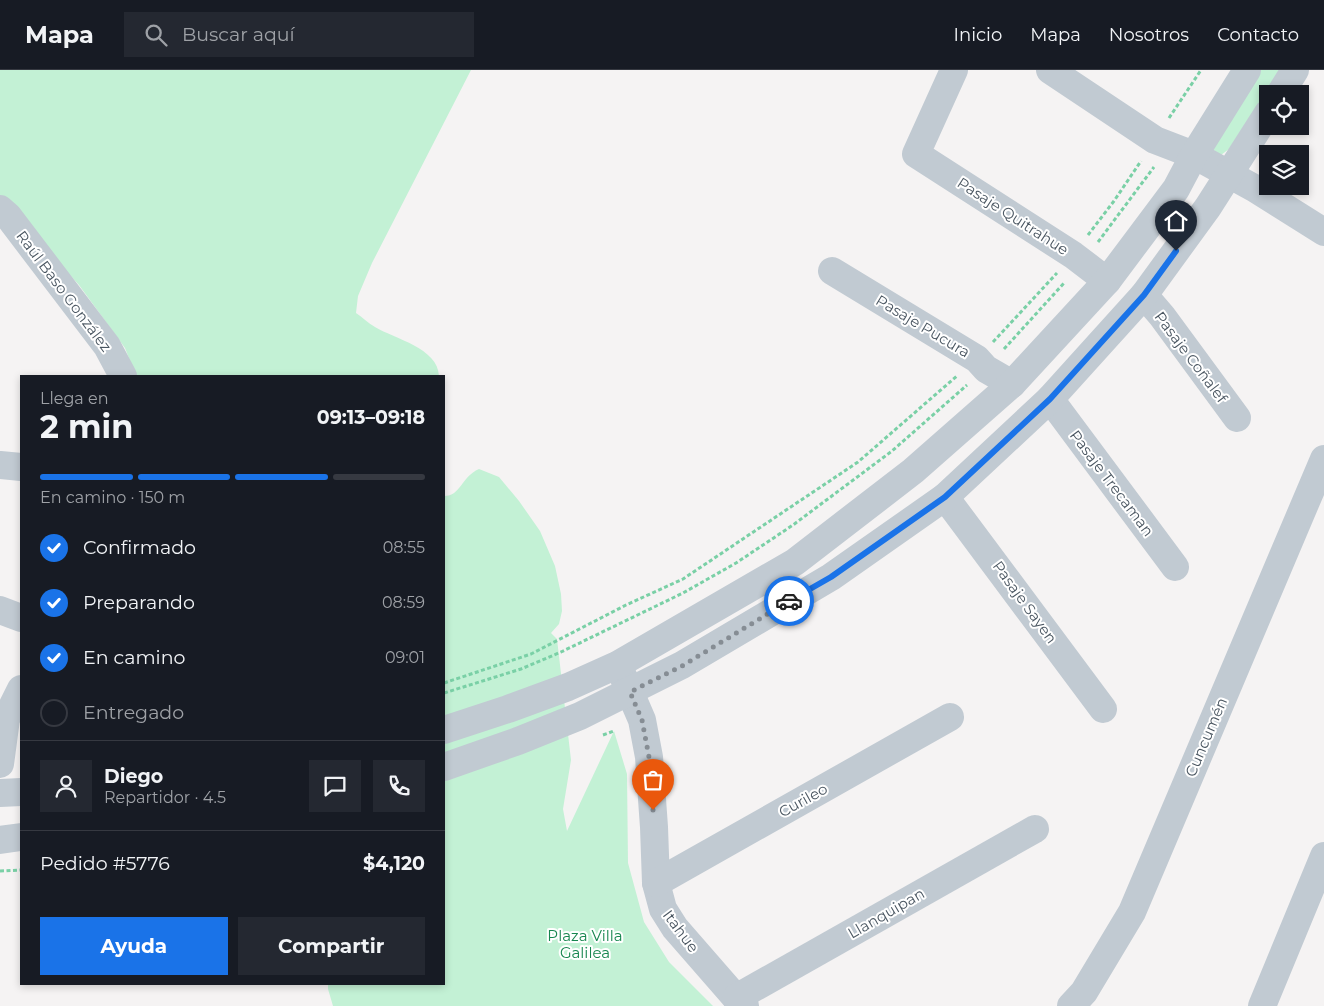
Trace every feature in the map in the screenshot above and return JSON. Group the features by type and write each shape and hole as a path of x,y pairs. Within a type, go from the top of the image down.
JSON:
{"street":[{"name":"Pasaje Quitrahue","path":"954,70 916,154 1077,258 1107,281"},
{"path":"1050,70 1162,143 1194,155 1229,174 1324,232"},
{"path":"445,730 568,687 618,665 795,562 913,471 1012,384 1107,281 1176,189 1194,155 1247,70"},
{"path":"1286,85 1295,70"},
{"path":"445,767 580,716 682,666 831,577 945,497 1050,399 1144,295 1208,207 1259,127"},
{"name":"Raúl Baso González","path":"0,209 8,216 107,346 122,375"},
{"name":"Pasaje Pucura","path":"832,270 1012,384"},
{"name":"Pasaje Coñalef","path":"1144,295 1162,316 1237,418"},
{"name":"Pasaje Trecaman","path":"1050,399 1175,567"},
{"name":"Cuncumén","path":"1071,1006 1084,992 1132,912 1324,459"},
{"path":"0,465 20,467"},
{"name":"Pasaje Sayen","path":"945,497 1103,709"},
{"path":"0,610 20,618"},
{"name":"Itahue","path":"618,665 642,720 649,757 656,883 662,909 675,928 741,1002"},
{"path":"0,764 6,719 20,691"},
{"name":"Curileo","path":"656,883 950,717"},
{"path":"0,793 20,792"},
{"name":"Llanquipan","path":"741,1002 1035,829"},
{"path":"0,840 20,837"},
{"path":"1262,1006 1318,888 1324,856"}],"path":[{"path":"445,692 521,669 561,652 683,593 736,563 793,525 892,451 982,364 1077,258 1162,143 1201,70"},
{"path":"445,683 531,654 626,605 682,579 858,462 982,364 1023,312 1077,258 1114,201 1162,143"},
{"path":"0,871 20,870"}],"green space":[{"path":"0,70 471,70 372,263 358,296 356,313 375,327 424,351 437,366 439,375 136,375 125,348 79,285 0,198"},
{"path":"1259,70 1280,70 1270,85 1259,85 1259,103 1229,149 1221,155 1212,149"},
{"name":"Plaza Villa Galilea","path":"479,469 499,477 540,531 555,566 561,594 562,611 559,624 551,633 557,639 571,760 563,809 567,831 614,731 627,774 628,863 644,922 669,962 713,1006 333,1006 328,985 445,985 445,496 458,490 473,472"}],"way so far":[{"path":"653,810 649,757 642,720 630,692 682,666 789,601"}],"route":[{"path":"789,601 831,577 945,497 1050,399 1144,295 1176,251"}]}
